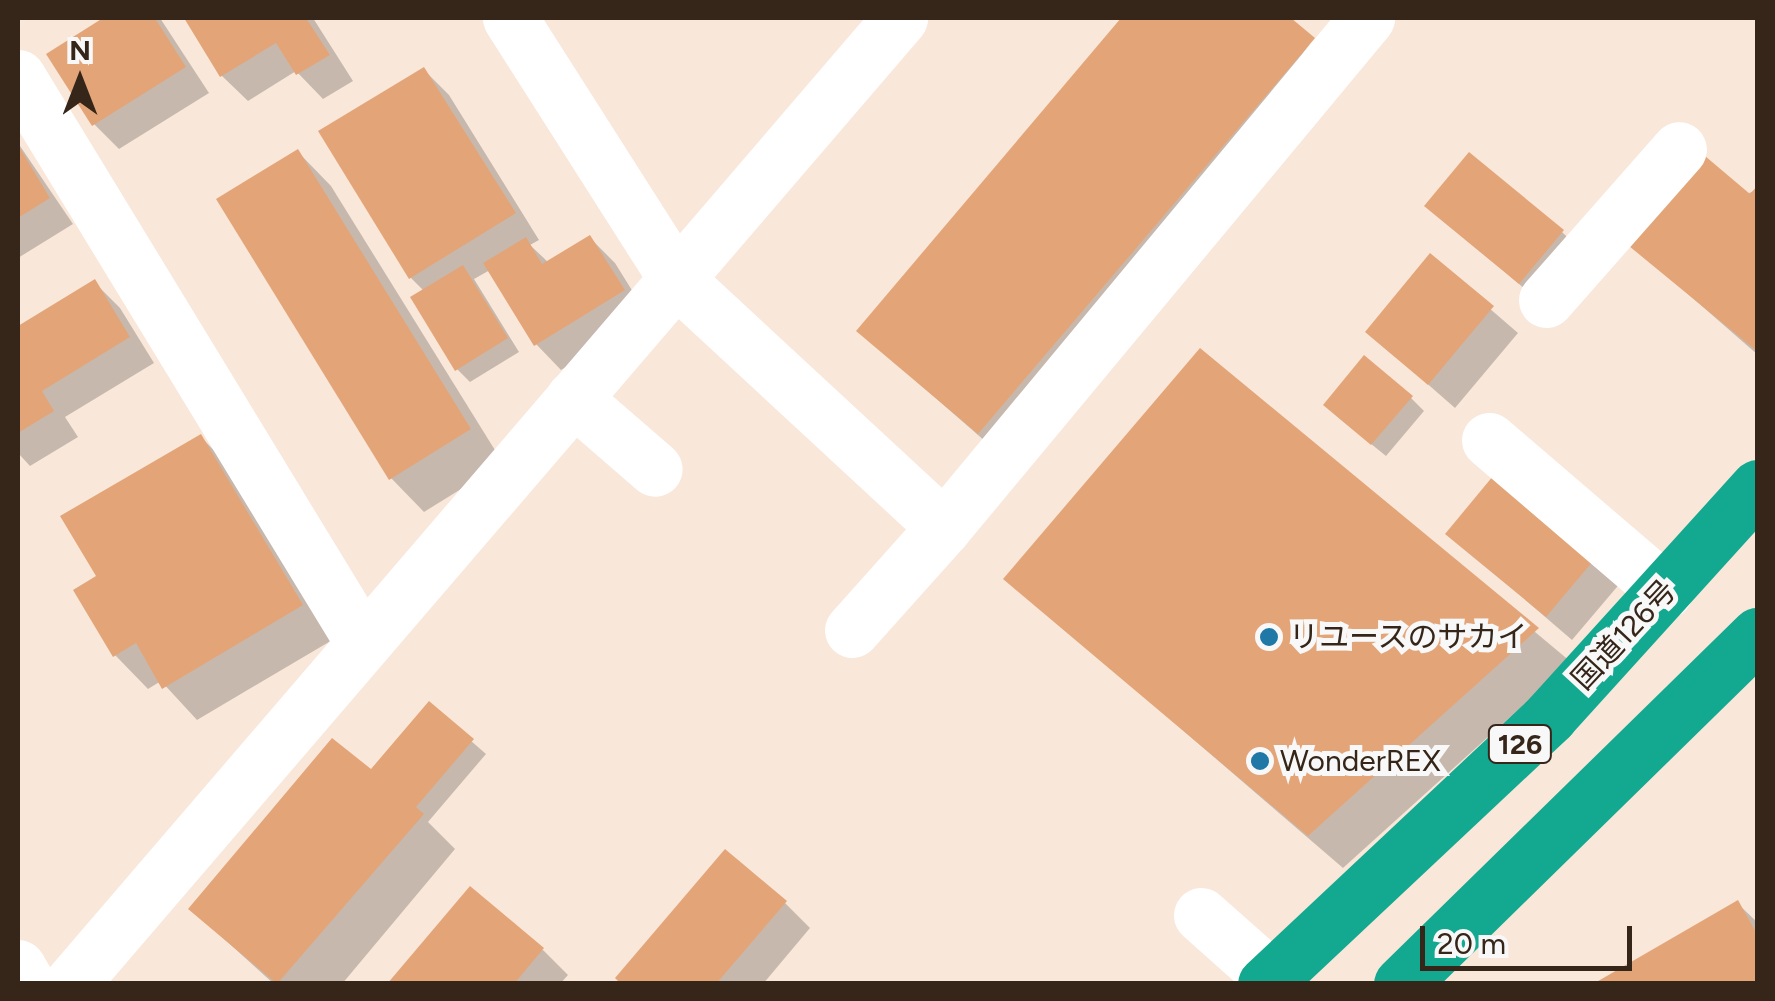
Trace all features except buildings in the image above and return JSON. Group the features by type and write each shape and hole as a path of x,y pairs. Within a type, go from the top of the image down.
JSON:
{"highway":[{"name":"国道126号","path":"1269,981 1550,716 1758,487"},
{"path":"1406,982 1758,635"}],"street":[{"path":"510,18 676,279 944,527"},
{"path":"72,984 900,18"},
{"path":"852,630 944,527 1367,18"},
{"path":"18,78 363,643"},
{"path":"1546,300 1679,149"},
{"path":"573,398 656,469"},
{"path":"1490,440 1665,591"},
{"path":"1201,915 1269,981"},
{"path":"18,966 28,984"}],"place":[{"name":"リユースのサカイ","path":"1269,637"},
{"name":"WonderREX","path":"1260,761"}]}
